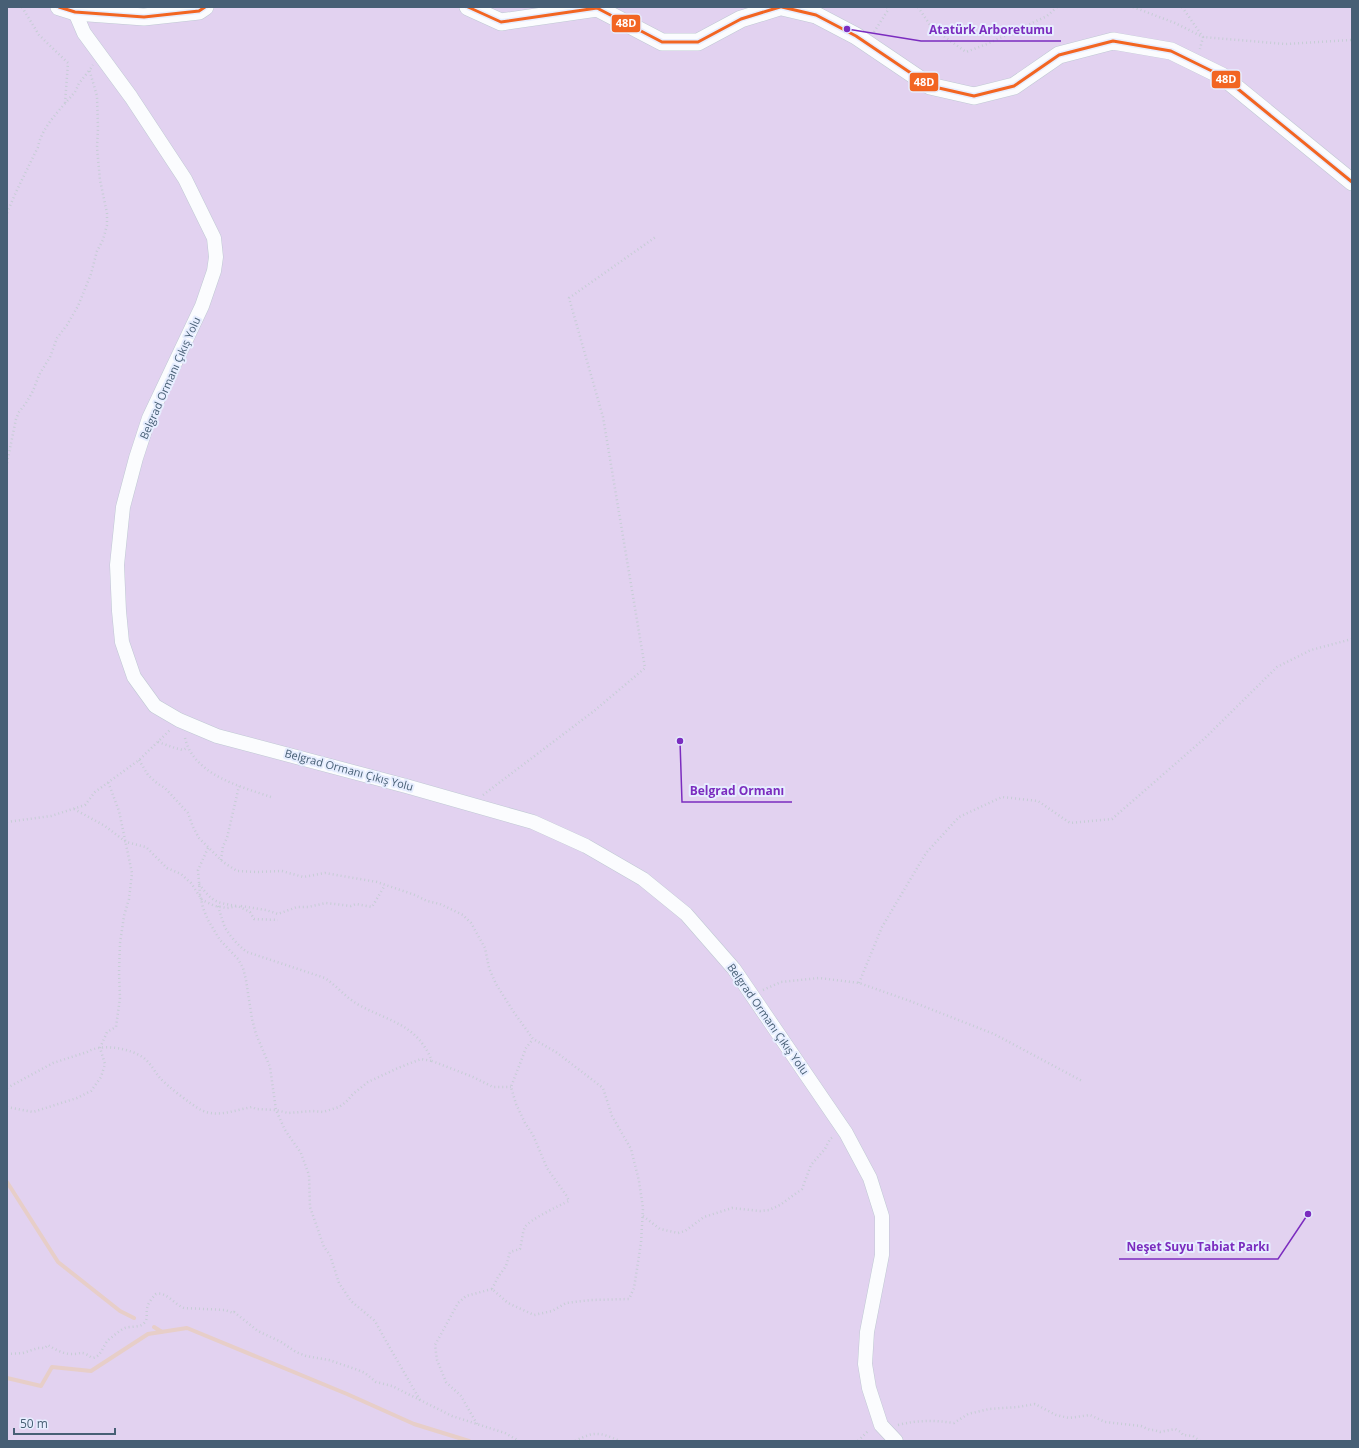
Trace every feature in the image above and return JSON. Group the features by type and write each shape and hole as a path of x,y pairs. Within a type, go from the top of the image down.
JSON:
{"street":[{"path":"67,10 144,17 199,11 205,7"},
{"path":"468,7 501,22 597,8 662,42 698,42 741,19 781,7 816,15 867,44 930,86 974,96 1014,86 1059,55 1112,41 1171,51 1222,76 1352,182"},
{"name":"Belgrad Ormanı Çıkış Yolu","path":"67,10 131,97 185,179 214,238 216,257 214,271 202,306 149,418 136,458 123,507 117,564 119,611 122,642 134,677 155,706 179,721 217,736 472,804 533,822 586,846 643,879 686,914 734,969 846,1133 870,1178 882,1216 882,1255 867,1332 865,1364 869,1388 881,1425 892,1436"}],"path":[{"path":"22,7 39,35 68,63 65,104"},
{"path":"867,44 888,10 887,7"},
{"path":"918,7 932,28 966,52 987,44 1047,16 1057,7"},
{"path":"1133,7 1203,37 1285,44 1352,40"},
{"path":"1182,7 1203,37"},
{"path":"1196,63 1203,37"},
{"path":"7,213 45,132 58,111 78,89 78,85 100,54"},
{"path":"7,463 16,419 33,391 57,338 68,325 78,306 91,274 97,251 103,240 107,225 107,213 100,180 97,148 97,96 89,69"},
{"path":"472,804 594,711 645,668 603,417 569,298 657,236"},
{"path":"858,983 882,927 926,853 959,816 1002,797 1038,801 1070,823 1112,819 1205,738 1277,667 1311,650 1352,639"},
{"path":"7,822 51,816 85,805 95,792 139,760 179,721 187,748 204,768 231,783 271,797"},
{"path":"158,742 183,750 187,748"},
{"path":"139,760 148,775 165,788 188,813 199,838 221,860 237,871 282,871 303,877 325,872 377,882 415,895 427,901 440,904 463,915 471,923 485,948 489,968 496,984 533,1039 556,1052 603,1088 612,1116 631,1150 639,1181 643,1208 634,1288 629,1299 591,1300 566,1303 552,1311 534,1315 508,1303 492,1289"},
{"path":"7,1106 33,1112 76,1098 91,1091 101,1077 105,1064 100,1048 107,1032 116,1027 120,998 120,942 124,916 129,899 132,873 119,811 108,782"},
{"path":"221,860 223,846 227,838 239,786"},
{"path":"74,809 105,826 126,842 146,847 167,868 181,874 191,883 202,900 228,908 238,906 250,912 254,919 278,920"},
{"path":"208,848 198,870 200,897 208,920 220,940 238,959 243,968 256,1034 270,1067 274,1085 276,1110 288,1135 300,1153 309,1175 310,1207 324,1247 330,1255 339,1283 351,1301 376,1321 420,1400"},
{"path":"198,883 208,897 218,903 266,910 278,914 297,907 308,907 326,903 350,906 356,904 372,907 385,885"},
{"path":"218,906 226,928 240,947 247,952 266,959 325,978 358,1004 409,1030 427,1049 432,1061"},
{"path":"752,995 780,982 819,978 858,983 910,1001 994,1034 1082,1080"},
{"path":"492,1289 498,1276 506,1266 510,1252 520,1249 525,1227 531,1221 553,1208 569,1201 547,1168 533,1135 525,1123 516,1104 512,1087 526,1048 533,1039"},
{"path":"7,1088 53,1063 92,1049 108,1047 130,1051 138,1055 145,1060 162,1080 202,1110 220,1114 252,1107 256,1109 276,1110 288,1113 312,1111 323,1112 339,1107 368,1082 421,1059 432,1061 473,1077 493,1087 512,1087"},
{"path":"643,1216 660,1229 678,1233 685,1231 704,1217 732,1208 760,1211 769,1210 802,1189 811,1165 825,1150 830,1140 840,1133 846,1133"},
{"path":"478,1424 461,1396 446,1382 437,1360 436,1345 458,1303 466,1296 492,1289"},
{"path":"7,1354 23,1353 37,1348 45,1348 48,1345 65,1353 84,1353 92,1358 95,1358 101,1354 103,1346 116,1333 145,1322 147,1319 148,1306 153,1296 158,1293 173,1299 184,1308 225,1310 234,1312 258,1331 281,1342 296,1352 329,1360 358,1370 365,1373 376,1382 392,1386 435,1409 505,1433 520,1441"},
{"path":"892,1436 892,1426 917,1421 943,1420 954,1423 968,1414 989,1409 1035,1404 1056,1414 1069,1418 1090,1415 1105,1422 1141,1426 1160,1432 1175,1429 1183,1435 1192,1436 1200,1441"},
{"path":"574,1441 588,1434 594,1433 610,1436 620,1441"}],"shaded area":[{"path":"7,7 1352,7 1352,1441 7,1441"}],"waterway":[{"path":"7,1182 58,1262 120,1311 134,1318"},
{"path":"154,1327 162,1332"},
{"path":"7,1378 41,1386 52,1367 91,1371 148,1334 187,1328 347,1394 414,1424 469,1441"}],"transit line":[{"name":"48D","path":"59,7 75,12 144,17 199,11 205,7"},
{"name":"48D","path":"468,7 501,22 597,8 662,42 698,42 741,19 780,7"},
{"name":"48D","path":"782,7 816,15 856,36 930,86 974,96 1014,86 1059,55 1113,41 1171,51 1222,76 1352,182"}],"place":[{"name":"Atatürk Arboretumu","path":"847,29"},
{"name":"Belgrad Ormanı","path":"680,741"},
{"name":"Neşet Suyu Tabiat Parkı","path":"1308,1214"}]}
